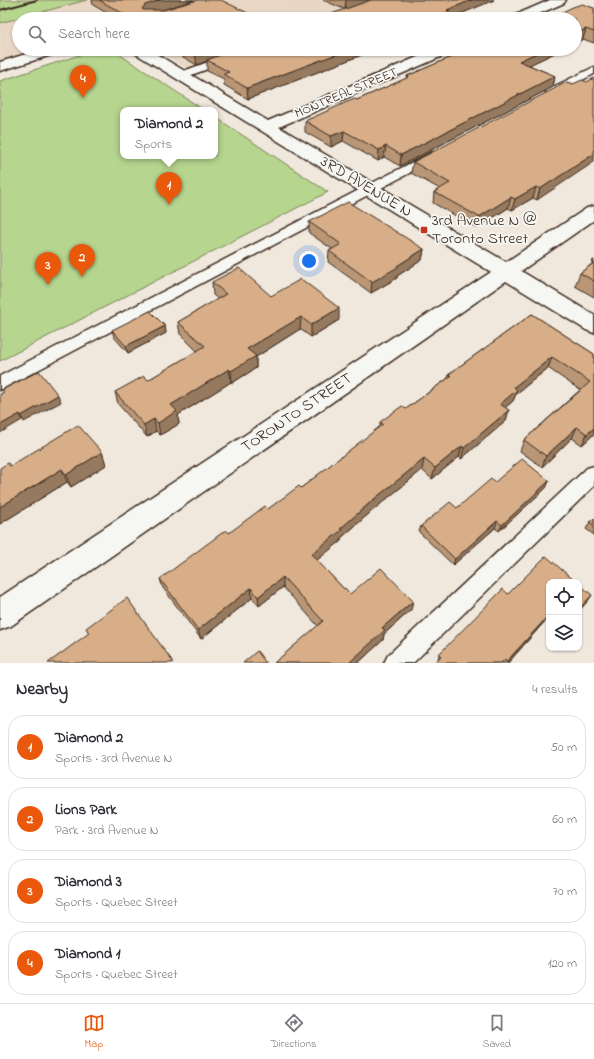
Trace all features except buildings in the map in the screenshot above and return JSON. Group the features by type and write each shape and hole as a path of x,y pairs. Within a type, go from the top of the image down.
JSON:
{"street":[{"path":"532,12 558,0 573,6"},
{"path":"0,67 34,56"},
{"name":"3RD AVENUE N","path":"149,56 594,325"},
{"name":"MONTREAL STREET","path":"267,127 431,56"},
{"name":"TORONTO STREET","path":"0,615 594,212"}],"lane":[{"path":"182,76 235,56"},
{"path":"538,100 594,70"},
{"path":"0,384 446,148"},
{"path":"396,663 594,474"}],"shaded area":[{"path":"87,0 377,0 344,12 42,12"},
{"path":"12,20 12,56 19,56 0,62 0,23"},
{"path":"166,56 223,56 188,69"}],"green space":[{"path":"0,0 87,0 42,12 12,12 12,20 0,23"},
{"path":"77,56 122,56 199,107 120,107 120,159 218,159 218,119 328,192 0,361 0,81"}],"railway":[{"path":"0,10 37,0"}],"place":[{"name":"Diamond 1","path":"83,98"},
{"name":"Diamond 2","path":"169,205"},
{"name":"3rd Avenue N @ Toronto Street","path":"424,230"},
{"name":"Lions Park","path":"82,277"},
{"name":"Diamond 3","path":"48,285"}]}
